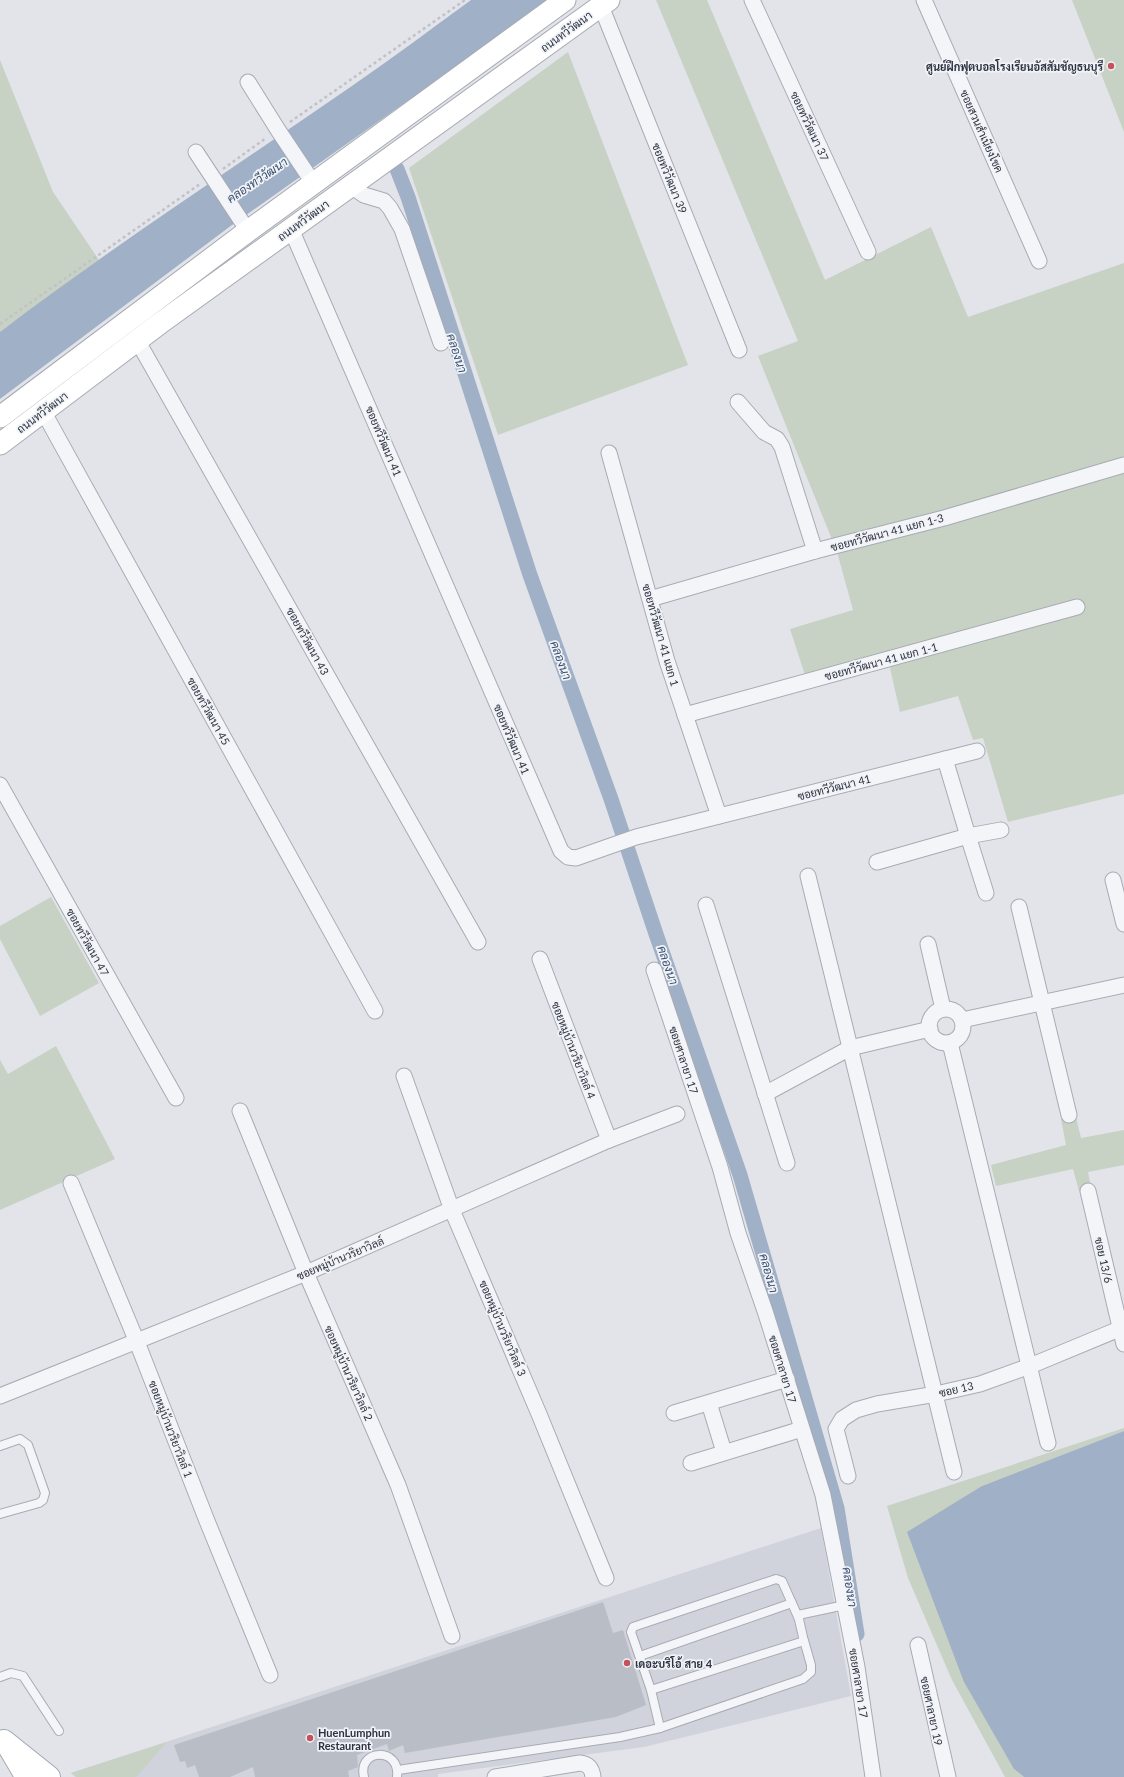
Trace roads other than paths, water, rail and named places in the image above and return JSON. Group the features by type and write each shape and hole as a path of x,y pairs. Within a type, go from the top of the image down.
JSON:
{"main road":[{"name":"ถนนทวีวัฒนา","path":"0,417 244,225 309,177 565,0"},
{"name":"ถนนทวีวัฒนา","path":"0,444 138,340 605,3"},
{"path":"2,1737 26,1777"},
{"path":"2,1737 49,1777"}],"street":[{"name":"ซอยทวีวัฒนา 37","path":"752,0 868,252"},
{"name":"ซอยสวนสำเนียงโชค","path":"924,0 1039,262"},
{"name":"ซอยทวีวัฒนา 39","path":"605,3 740,350"},
{"path":"248,82 309,177"},
{"path":"196,152 244,225"},
{"path":"351,186 364,196 384,201 402,228 441,343"},
{"name":"ซอยทวีวัฒนา 41","path":"291,229 560,851 568,857 576,858 636,837 978,752"},
{"name":"ซอยทวีวัฒนา 43","path":"138,340 478,942"},
{"path":"738,402 764,432 777,439 782,447 815,551"},
{"name":"ซอยทวีวัฒนา 45","path":"43,412 375,1011"},
{"name":"ซอยทวีวัฒนา 41 แยก 1","path":"609,453 667,661 719,816"},
{"name":"ซอยทวีวัฒนา 41 แยก 1-3","path":"650,599 815,551 944,518 1124,465"},
{"name":"ซอยทวีวัฒนา 41 แยก 1-1","path":"686,716 1077,607"},
{"path":"945,759 986,893"},
{"name":"ซอยทวีวัฒนา 47","path":"0,785 176,1098"},
{"path":"877,862 968,836 1001,830"},
{"path":"808,876 954,1472"},
{"path":"1114,880 1124,924"},
{"path":"706,904 787,1163"},
{"path":"1019,907 1069,1115"},
{"path":"928,944 943,1009"},
{"name":"ซอยหมู่บ้านวริยาวิลล์ 4","path":"540,959 609,1140"},
{"name":"ซอยศาลายา 17","path":"654,970 720,1167 738,1233 765,1311 823,1495 857,1667 873,1777"},
{"path":"962,1020 1124,986"},
{"path":"943,1009 955,1011 962,1020 962,1032 960,1037 950,1043 944,1043 935,1039 930,1029 931,1019 938,1011 943,1009"},
{"path":"765,1094 850,1048 930,1029"},
{"path":"950,1043 1048,1444"},
{"name":"ซอยหมู่บ้านวริยาวิลล์ 3","path":"404,1076 452,1210 539,1414 606,1578"},
{"name":"ซอยหมู่บ้านวริยาวิลล์ 2","path":"240,1111 306,1273 398,1484 452,1636"},
{"name":"ซอยหมู่บ้านวริยาวิลล์","path":"0,1396 306,1273 609,1140 677,1114"},
{"name":"ซอยหมู่บ้านวริยาวิลล์ 1","path":"70,1183 137,1342 207,1521 270,1675"},
{"name":"ซอย 13/6","path":"1088,1191 1122,1328 1124,1344"},
{"name":"ซอย 13","path":"848,1476 836,1428 842,1419 856,1410 877,1404 936,1394 980,1384 1030,1366 1122,1328"},
{"path":"674,1414 786,1379"},
{"path":"709,1403 724,1452"},
{"path":"691,1463 802,1429"},
{"name":"ซอยศาลายา 19","path":"918,1645 948,1777"},
{"path":"495,1777 580,1763 588,1766 593,1772 593,1777"}],"lane":[{"path":"0,1446 20,1439 28,1445 45,1493 43,1500 39,1503 0,1514"},
{"path":"364,1777 362,1770 364,1765 367,1760 377,1755 388,1756 393,1760 397,1774 620,1737 660,1728 803,1678 811,1672 811,1665 799,1619 782,1581 776,1579 633,1626 631,1632 651,1690 660,1728"},
{"path":"640,1656 792,1603"},
{"path":"799,1619 798,1615 845,1605"},
{"path":"651,1690 804,1641"},
{"path":"0,1677 11,1673 23,1676 59,1731"}],"water":[{"name":"คลองทวีวัฒนา","path":"471,0 550,0 232,225 0,399 0,332 86,269 364,77"},
{"path":"1124,1431 1124,1777 1024,1777 1014,1769 964,1682 907,1532 982,1486"}],"waterway":[{"name":"คลองนา","path":"397,169 408,197 530,575 611,799 656,934 740,1175 837,1508 857,1634"}],"place":[{"name":"ศูนย์ฝึกฟุตบอลโรงเรียนอัสสัมชัญธนบุรี","path":"1111,66"},
{"name":"เดอะบริโอ้ สาย 4","path":"627,1663"},
{"name":"HuenLumphun Restaurant","path":"310,1738"}]}
